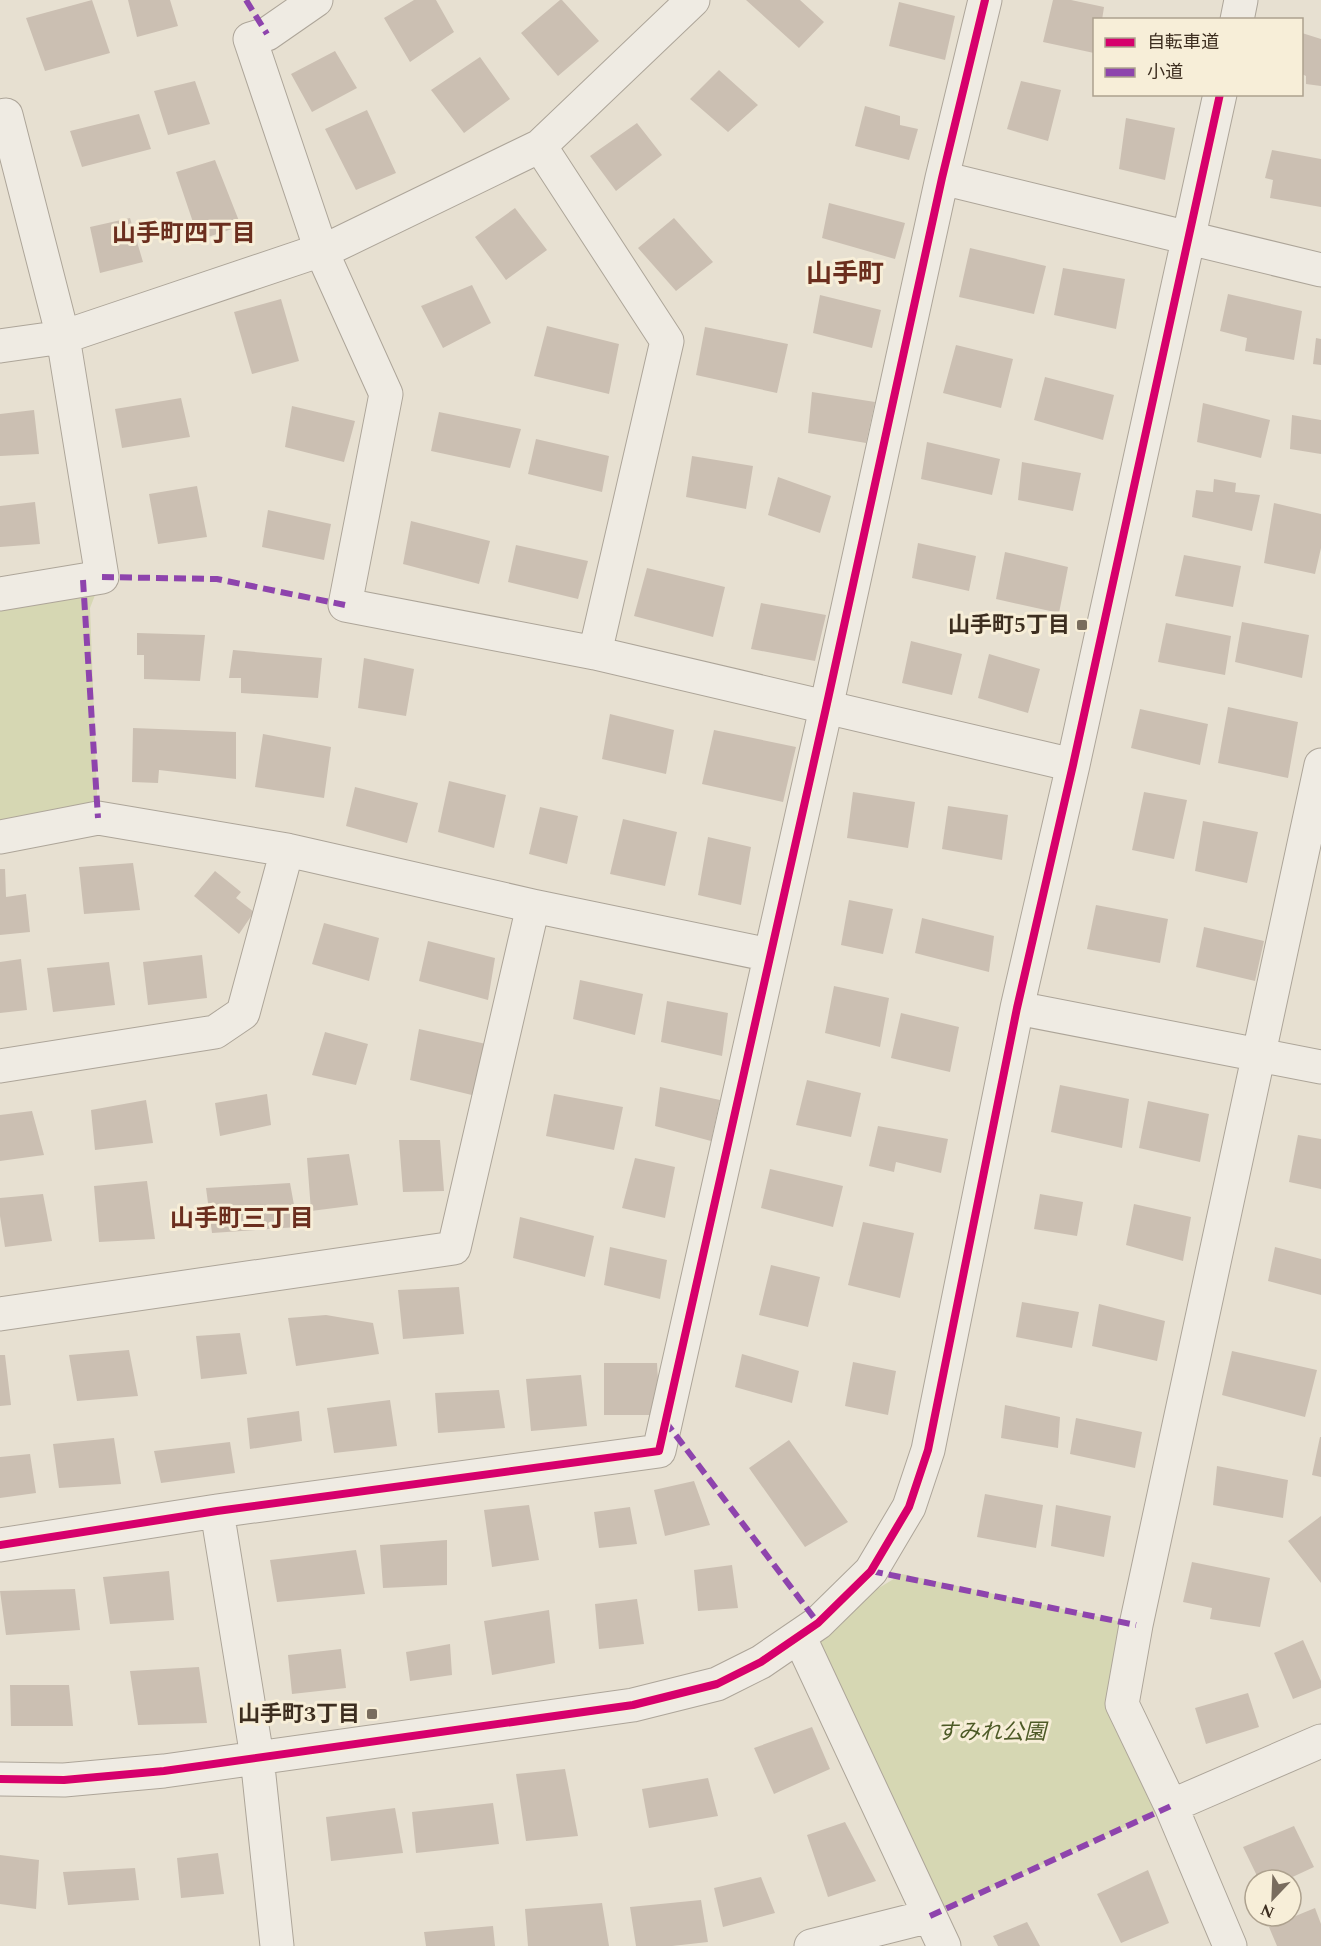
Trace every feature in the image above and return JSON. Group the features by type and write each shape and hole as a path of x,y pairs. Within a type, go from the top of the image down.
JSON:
{"street":[{"path":"316,0 267,34 250,39 321,250 386,394 345,605 595,653 1073,765"},
{"path":"0,346 63,337 336,245 540,146 693,0"},
{"path":"0,1545 217,1511 659,1451 942,178 986,0"},
{"path":"1237,18 1241,0"},
{"path":"0,1779 64,1780 164,1771 633,1706 717,1684 761,1662 818,1623 872,1571 909,1507 928,1450 1017,1008 1073,765 1220,96"},
{"path":"0,116 6,115 63,337 102,577 0,594"},
{"path":"540,146 667,341 595,653"},
{"path":"942,178 1321,270"},
{"path":"1230,1946 1171,1806 1122,1704 1139,1613 1321,765"},
{"path":"0,837 98,818 287,850 533,906 770,955"},
{"path":"0,1066 215,1032 243,1013 287,850"},
{"path":"0,1314 454,1248 533,906"},
{"path":"1017,1008 1321,1067"},
{"path":"217,1511 257,1757 277,1946"},
{"path":"799,1636 944,1946"},
{"path":"1171,1806 1321,1741"},
{"path":"811,1946 930,1916"}],"green space":[{"path":"102,577 90,608 98,818 0,837 0,594"},
{"name":"すみれ公園","path":"902,1574 1136,1625 1122,1704 1171,1806 930,1916 799,1636"}],"building":[{"path":"92,0 110,53 45,71 26,18"},
{"path":"128,0 170,0 178,26 137,37"},
{"path":"414,0 436,0 454,32 410,62 384,18"},
{"path":"560,0 599,41 558,76 521,33"},
{"path":"746,0 800,0 824,22 799,48"},
{"path":"1053,0 1071,0 1104,7 1102,18 1093,18 1093,53 1043,42"},
{"path":"899,2 955,16 945,60 889,46"},
{"path":"1303,33 1321,39 1321,86 1306,84 1306,76 1303,74"},
{"path":"335,51 357,88 312,112 291,74"},
{"path":"480,57 510,99 464,133 431,90"},
{"path":"719,70 758,105 728,132 690,99"},
{"path":"195,81 210,124 168,135 154,91"},
{"path":"1021,81 1061,90 1048,141 1007,129"},
{"path":"865,106 900,116 900,125 918,129 909,160 855,146"},
{"path":"367,110 396,173 356,190 325,129"},
{"path":"139,114 151,149 82,167 70,131"},
{"path":"1126,118 1175,128 1165,180 1119,169"},
{"path":"637,123 662,155 616,191 590,156"},
{"path":"1272,150 1321,159 1321,207 1270,198 1273,180 1265,178"},
{"path":"215,160 241,226 199,240 176,172"},
{"path":"829,203 905,223 895,259 822,238"},
{"path":"515,208 547,250 506,280 475,237"},
{"path":"130,218 143,262 100,273 90,227"},
{"path":"674,218 713,262 676,291 638,248"},
{"path":"970,248 1046,266 1034,314 959,297"},
{"path":"1063,268 1125,279 1116,329 1054,315"},
{"path":"472,285 491,323 443,348 421,306"},
{"path":"1228,294 1302,311 1294,360 1245,351 1247,338 1220,331"},
{"path":"820,295 881,310 872,348 813,333"},
{"path":"281,299 299,361 252,374 234,312"},
{"path":"547,326 619,344 609,394 534,376"},
{"path":"705,327 788,344 777,393 696,375"},
{"path":"1316,338 1321,339 1321,365 1313,364"},
{"path":"956,345 1013,359 1001,408 943,393"},
{"path":"1045,377 1114,395 1103,440 1034,420"},
{"path":"812,392 875,402 866,443 808,433"},
{"path":"181,398 190,437 122,448 115,409"},
{"path":"1203,403 1270,420 1261,458 1197,442"},
{"path":"292,406 355,421 344,462 285,447"},
{"path":"34,410 39,454 0,456 0,414"},
{"path":"439,412 521,429 510,468 431,451"},
{"path":"1292,415 1321,420 1321,454 1290,449"},
{"path":"536,439 609,456 602,492 528,474"},
{"path":"927,442 1000,459 992,495 921,479"},
{"path":"692,456 753,466 746,509 686,497"},
{"path":"1022,462 1081,473 1073,511 1018,500"},
{"path":"778,477 831,496 820,533 768,515"},
{"path":"1214,479 1236,483 1235,492 1260,495 1252,531 1192,517 1196,490 1213,492"},
{"path":"197,486 207,537 158,544 149,494"},
{"path":"35,502 40,544 0,547 0,506"},
{"path":"1274,503 1321,514 1321,548 1315,574 1264,563"},
{"path":"268,510 331,524 324,560 262,547"},
{"path":"411,521 490,541 479,584 403,564"},
{"path":"918,543 976,556 969,591 912,578"},
{"path":"516,545 588,561 578,599 508,582"},
{"path":"1005,552 1068,567 1059,613 996,599"},
{"path":"1184,555 1241,566 1233,607 1175,596"},
{"path":"647,568 725,587 713,637 634,616"},
{"path":"761,603 826,615 815,661 751,649"},
{"path":"1242,622 1309,635 1302,678 1235,662"},
{"path":"1166,623 1231,636 1225,675 1158,662"},
{"path":"137,633 205,635 200,681 144,679 144,655 137,655"},
{"path":"911,641 962,654 952,695 902,683"},
{"path":"233,650 322,658 318,698 241,693 241,678 229,678"},
{"path":"989,654 1040,669 1028,713 978,698"},
{"path":"364,658 414,669 406,716 358,708"},
{"path":"1228,707 1298,722 1288,778 1218,763"},
{"path":"1140,709 1208,724 1200,765 1131,748"},
{"path":"610,714 674,730 666,774 602,759"},
{"path":"133,728 236,732 236,779 159,770 158,783 132,782"},
{"path":"714,730 796,747 783,802 702,784"},
{"path":"263,734 331,747 324,798 255,787"},
{"path":"449,781 506,795 494,848 438,832"},
{"path":"355,787 418,803 407,843 346,826"},
{"path":"853,792 915,802 908,848 847,838"},
{"path":"1144,792 1187,800 1174,859 1132,850"},
{"path":"948,806 1008,815 1002,860 942,849"},
{"path":"540,807 578,816 567,864 529,854"},
{"path":"623,819 677,832 665,886 610,874"},
{"path":"1203,821 1258,832 1247,883 1195,871"},
{"path":"708,837 751,847 741,905 698,895"},
{"path":"133,863 140,910 84,914 79,867"},
{"path":"0,869 5,869 6,897 26,894 30,932 0,935"},
{"path":"215,871 241,892 236,898 254,912 239,934 194,896"},
{"path":"849,900 893,909 883,954 841,945"},
{"path":"1096,905 1168,919 1160,963 1087,949"},
{"path":"922,918 994,936 989,972 915,953"},
{"path":"324,923 379,938 369,981 312,964"},
{"path":"1204,927 1264,941 1255,981 1196,967"},
{"path":"428,941 495,958 488,1000 419,981"},
{"path":"202,955 207,998 148,1005 143,962"},
{"path":"21,959 27,1010 0,1013 0,962"},
{"path":"109,962 115,1005 53,1012 47,968"},
{"path":"580,980 643,994 635,1035 573,1019"},
{"path":"834,986 889,998 880,1047 825,1033"},
{"path":"667,1001 728,1013 722,1056 661,1042"},
{"path":"901,1013 959,1027 950,1072 891,1058"},
{"path":"419,1029 486,1044 476,1096 410,1080"},
{"path":"325,1032 368,1044 356,1085 312,1075"},
{"path":"807,1080 861,1093 851,1137 796,1125"},
{"path":"1060,1085 1129,1099 1122,1148 1051,1132"},
{"path":"660,1087 720,1100 711,1141 655,1126"},
{"path":"267,1094 271,1125 220,1136 215,1103"},
{"path":"554,1094 623,1107 614,1150 546,1136"},
{"path":"146,1100 153,1143 95,1150 91,1110"},
{"path":"1148,1101 1209,1114 1200,1162 1139,1148"},
{"path":"32,1111 44,1155 0,1161 0,1115"},
{"path":"878,1126 948,1139 941,1173 896,1162 894,1172 869,1166"},
{"path":"1298,1135 1321,1139 1321,1189 1289,1182"},
{"path":"399,1140 440,1140 444,1191 403,1192"},
{"path":"349,1154 358,1205 311,1211 307,1158"},
{"path":"635,1158 675,1167 665,1218 622,1208"},
{"path":"770,1169 843,1186 833,1227 761,1208"},
{"path":"147,1181 155,1239 99,1242 94,1186"},
{"path":"290,1183 298,1227 212,1233 206,1188"},
{"path":"43,1194 52,1241 5,1247 0,1216 0,1198"},
{"path":"1040,1194 1083,1202 1077,1236 1034,1229"},
{"path":"1134,1204 1191,1217 1183,1261 1126,1245"},
{"path":"520,1217 594,1236 585,1277 513,1258"},
{"path":"863,1222 914,1233 900,1298 848,1285"},
{"path":"610,1247 667,1260 660,1299 604,1285"},
{"path":"1275,1247 1321,1259 1321,1295 1268,1281"},
{"path":"771,1265 820,1277 808,1327 759,1315"},
{"path":"459,1287 464,1334 403,1339 398,1290"},
{"path":"1022,1302 1079,1312 1072,1348 1016,1337"},
{"path":"1099,1304 1165,1321 1157,1361 1092,1346"},
{"path":"326,1315 373,1323 379,1354 296,1366 288,1318"},
{"path":"240,1333 247,1374 201,1379 196,1336"},
{"path":"129,1350 138,1396 77,1401 69,1355"},
{"path":"1232,1351 1317,1370 1305,1417 1222,1395"},
{"path":"742,1354 799,1371 792,1403 735,1387"},
{"path":"0,1355 5,1355 11,1405 0,1406"},
{"path":"853,1362 896,1371 888,1415 845,1406"},
{"path":"604,1363 657,1363 660,1415 604,1415"},
{"path":"581,1375 587,1426 531,1431 526,1379"},
{"path":"499,1390 505,1428 438,1433 435,1393"},
{"path":"390,1400 397,1446 334,1453 327,1408"},
{"path":"1005,1405 1060,1417 1058,1448 1001,1438"},
{"path":"299,1411 302,1441 250,1449 247,1418"},
{"path":"1076,1418 1142,1432 1135,1468 1070,1454"},
{"path":"1321,1437 1321,1477 1312,1475"},
{"path":"114,1438 121,1484 59,1488 53,1444"},
{"path":"789,1440 848,1522 805,1547 749,1468"},
{"path":"230,1442 235,1473 161,1483 154,1451"},
{"path":"30,1454 36,1493 0,1498 0,1457"},
{"path":"1217,1466 1288,1480 1283,1518 1213,1505"},
{"path":"694,1481 710,1525 665,1536 654,1490"},
{"path":"985,1494 1043,1505 1036,1548 977,1537"},
{"path":"529,1505 539,1560 492,1567 484,1510"},
{"path":"1056,1505 1111,1516 1104,1557 1051,1546"},
{"path":"630,1507 637,1544 599,1548 594,1512"},
{"path":"1321,1516 1321,1583 1288,1541"},
{"path":"447,1540 447,1585 383,1588 380,1545"},
{"path":"356,1550 365,1594 277,1602 270,1560"},
{"path":"1192,1562 1270,1578 1260,1627 1210,1619 1212,1608 1183,1602"},
{"path":"732,1565 738,1608 698,1611 694,1570"},
{"path":"169,1571 174,1620 110,1624 103,1577"},
{"path":"75,1589 80,1630 6,1635 0,1591"},
{"path":"637,1599 644,1644 599,1649 595,1604"},
{"path":"549,1610 555,1663 492,1675 484,1621"},
{"path":"1303,1640 1321,1681 1321,1688 1293,1699 1274,1653"},
{"path":"450,1644 452,1675 410,1681 406,1652"},
{"path":"341,1649 346,1688 292,1694 288,1655"},
{"path":"199,1667 207,1723 138,1725 130,1671"},
{"path":"10,1685 69,1685 73,1726 11,1726"},
{"path":"1248,1693 1259,1727 1206,1744 1195,1708"},
{"path":"812,1727 830,1769 774,1794 754,1748"},
{"path":"565,1769 578,1836 526,1841 516,1774"},
{"path":"708,1778 718,1816 649,1828 642,1789"},
{"path":"493,1803 499,1844 416,1853 412,1812"},
{"path":"395,1808 403,1853 331,1861 326,1817"},
{"path":"845,1822 876,1881 828,1897 807,1835"},
{"path":"1294,1826 1314,1867 1303,1872 1303,1868 1253,1868 1243,1847"},
{"path":"218,1853 224,1894 181,1898 177,1858"},
{"path":"0,1855 39,1860 36,1909 0,1904"},
{"path":"135,1868 139,1900 68,1905 63,1872"},
{"path":"1148,1870 1169,1923 1121,1943 1097,1894"},
{"path":"761,1877 775,1913 723,1927 714,1888"},
{"path":"701,1900 708,1942 672,1946 636,1946 630,1907"},
{"path":"602,1903 609,1946 528,1946 525,1909"},
{"path":"1315,1908 1321,1924 1321,1946 1277,1946 1269,1928 1303,1928 1303,1913"},
{"path":"1027,1922 1040,1946 998,1946 993,1936"},
{"path":"493,1926 495,1946 426,1946 424,1932"}],"marked path":[{"path":"246,0 267,34"},
{"path":"102,577 217,579 345,605"},
{"path":"83,580 98,818"},
{"path":"665,1421 818,1623"},
{"path":"871,1571 1136,1625"},
{"path":"930,1916 1171,1806"}],"cycle path":[{"path":"0,1545 217,1511 659,1451 942,178 985,0"},
{"path":"0,1779 64,1780 164,1771 633,1705 717,1684 761,1662 818,1623 871,1571 909,1507 928,1450 1017,1008 1073,765 1220,96"}],"place":[{"name":"山手町5丁目","path":"1082,625"},
{"name":"山手町3丁目","path":"372,1714"}],"district":[{"name":"山手町四丁目","path":"184,234"},
{"name":"山手町","path":"845,274"},
{"name":"山手町三丁目","path":"242,1219"}]}
